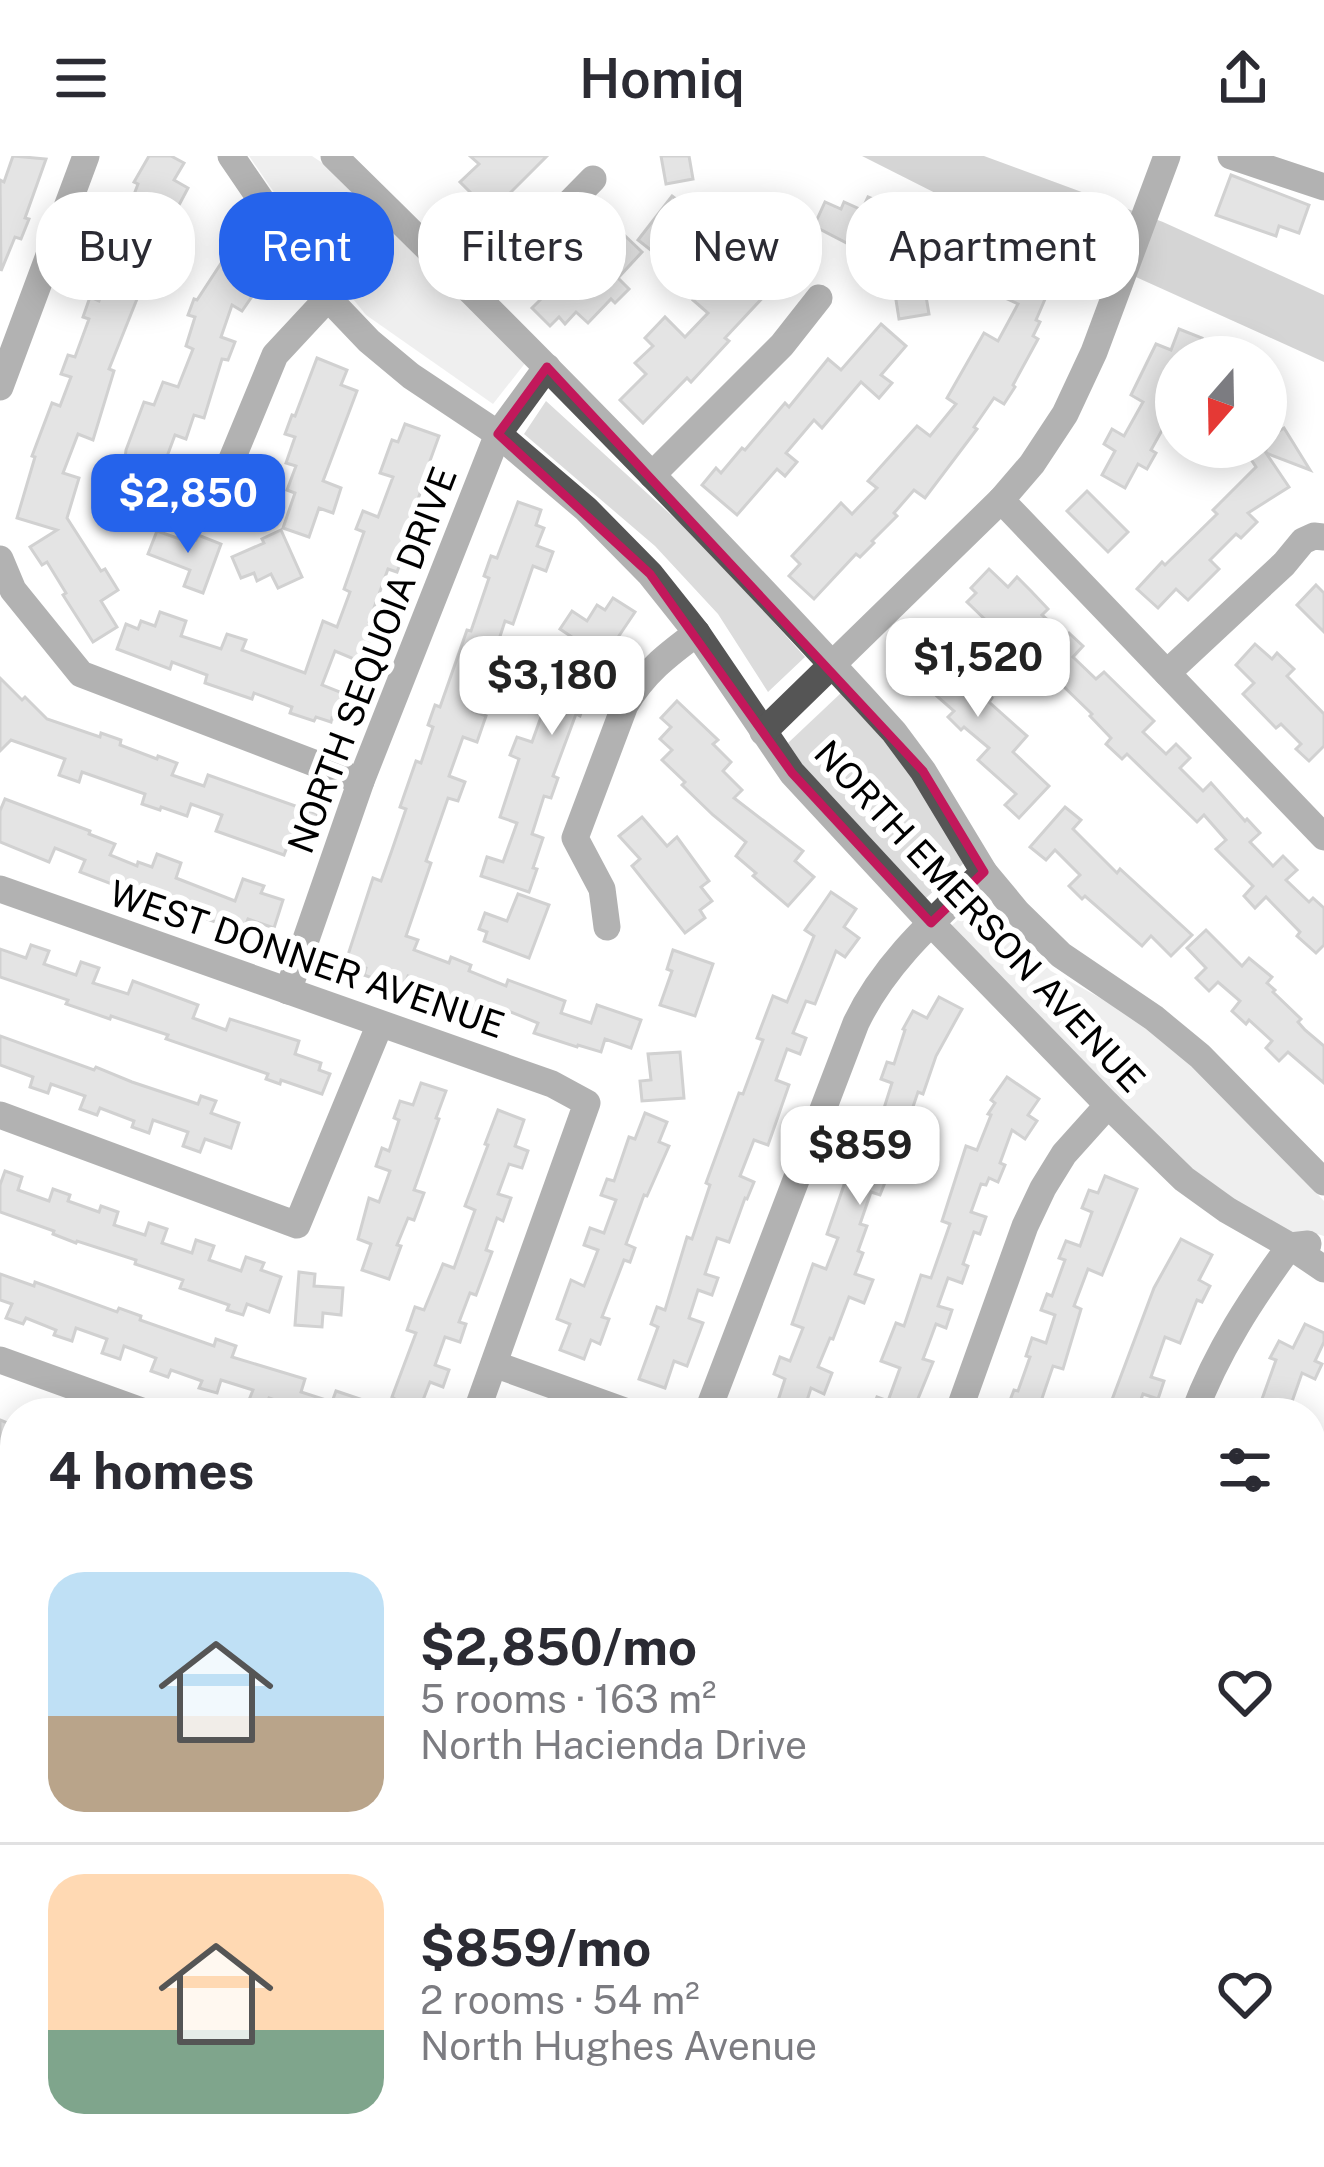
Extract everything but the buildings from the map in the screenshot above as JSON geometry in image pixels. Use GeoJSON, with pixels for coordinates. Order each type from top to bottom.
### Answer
{"type":"FeatureCollection","features":[{"type":"Feature","properties":{"kind":"street"},"geometry":{"type":"LineString","coordinates":[[0,387],[86,156]]}},
{"type":"Feature","properties":{"kind":"street","name":"NORTH EMERSON AVENUE"},"geometry":{"type":"LineString","coordinates":[[231,156],[256,192]]}},
{"type":"Feature","properties":{"kind":"street","name":"NORTH EMERSON AVENUE"},"geometry":{"type":"LineString","coordinates":[[334,156],[418,238]]}},
{"type":"Feature","properties":{"kind":"street"},"geometry":{"type":"LineString","coordinates":[[1232,156],[1324,187]]}},
{"type":"Feature","properties":{"kind":"street"},"geometry":{"type":"LineString","coordinates":[[764,732],[1032,464],[1065,414],[1094,352],[1146,215],[1156,159]]}},
{"type":"Feature","properties":{"kind":"street"},"geometry":{"type":"LineString","coordinates":[[580,192],[593,179]]}},
{"type":"Feature","properties":{"kind":"street"},"geometry":{"type":"LineString","coordinates":[[225,476],[275,355],[326,300]]}},
{"type":"Feature","properties":{"kind":"street","name":"NORTH EMERSON AVENUE"},"geometry":{"type":"LineString","coordinates":[[330,300],[411,376],[498,434],[586,509],[650,574],[697,633],[792,773],[1108,1106],[1184,1179],[1324,1269]]}},
{"type":"Feature","properties":{"kind":"street","name":"NORTH EMERSON AVENUE"},"geometry":{"type":"LineString","coordinates":[[482,300],[894,732],[984,872],[1018,913],[1061,956],[1154,1018],[1200,1056],[1324,1182]]}},
{"type":"Feature","properties":{"kind":"street"},"geometry":{"type":"LineString","coordinates":[[652,475],[782,345],[817,300]]}},
{"type":"Feature","properties":{"kind":"street","name":"NORTH SEQUOIA DRIVE"},"geometry":{"type":"LineString","coordinates":[[288,992],[362,782],[498,434],[547,367]]}},
{"type":"Feature","properties":{"kind":"street"},"geometry":{"type":"LineString","coordinates":[[1001,500],[1324,837]]}},
{"type":"Feature","properties":{"kind":"street"},"geometry":{"type":"LineString","coordinates":[[1167,673],[1314,539]]}},
{"type":"Feature","properties":{"kind":"street"},"geometry":{"type":"LineString","coordinates":[[0,559],[13,590],[81,674],[362,782]]}},
{"type":"Feature","properties":{"kind":"street"},"geometry":{"type":"LineString","coordinates":[[607,927],[602,889],[575,838],[625,705],[657,662],[697,633]]}},
{"type":"Feature","properties":{"kind":"street"},"geometry":{"type":"LineString","coordinates":[[713,1398],[868,995],[890,966],[984,872]]}},
{"type":"Feature","properties":{"kind":"street","name":"WEST DONNER AVENUE"},"geometry":{"type":"LineString","coordinates":[[0,889],[552,1084],[587,1103],[494,1364]]}},
{"type":"Feature","properties":{"kind":"street"},"geometry":{"type":"LineString","coordinates":[[0,1115],[297,1225],[380,1024]]}},
{"type":"Feature","properties":{"kind":"street"},"geometry":{"type":"LineString","coordinates":[[963,1398],[1042,1188],[1064,1154],[1108,1106]]}},
{"type":"Feature","properties":{"kind":"street"},"geometry":{"type":"LineString","coordinates":[[1201,1398],[1246,1307],[1290,1246],[1324,1246]]}},
{"type":"Feature","properties":{"kind":"street"},"geometry":{"type":"LineString","coordinates":[[0,1360],[105,1398]]}},
{"type":"Feature","properties":{"kind":"street"},"geometry":{"type":"LineString","coordinates":[[482,1398],[494,1364],[588,1398]]}},
{"type":"Feature","properties":{"kind":"highlighted area"},"geometry":{"type":"Polygon","coordinates":[[[547,367],[923,771],[984,872],[931,923],[792,773],[650,574],[498,434],[547,367]]]}},
{"type":"Feature","properties":{"kind":"shaded area"},"geometry":{"type":"Polygon","coordinates":[[[249,156],[312,156],[353,192],[274,192],[249,156]]]}},
{"type":"Feature","properties":{"kind":"shaded area"},"geometry":{"type":"Polygon","coordinates":[[[862,156],[984,156],[1082,192],[933,192],[862,156]]]}},
{"type":"Feature","properties":{"kind":"shaded area"},"geometry":{"type":"Polygon","coordinates":[[[1139,213],[1324,295],[1324,362],[1287,345],[1287,336],[1266,336],[1139,278],[1139,213]]]}},
{"type":"Feature","properties":{"kind":"shaded area"},"geometry":{"type":"Polygon","coordinates":[[[394,233],[418,256],[418,300],[463,300],[526,362],[493,404],[366,315],[354,300],[394,300],[394,233]]]}},
{"type":"Feature","properties":{"kind":"shaded area"},"geometry":{"type":"Polygon","coordinates":[[[546,401],[704,545],[805,657],[768,692],[718,614],[655,546],[524,434],[546,401]]]}},
{"type":"Feature","properties":{"kind":"shaded area"},"geometry":{"type":"Polygon","coordinates":[[[841,693],[908,768],[965,862],[925,899],[810,776],[788,743],[841,693]]]}},
{"type":"Feature","properties":{"kind":"shaded area"},"geometry":{"type":"Polygon","coordinates":[[[980,901],[1051,971],[1160,1036],[1240,1113],[1324,1201],[1324,1236],[1292,1233],[1238,1202],[1175,1156],[951,926],[980,901]]]}}]}
